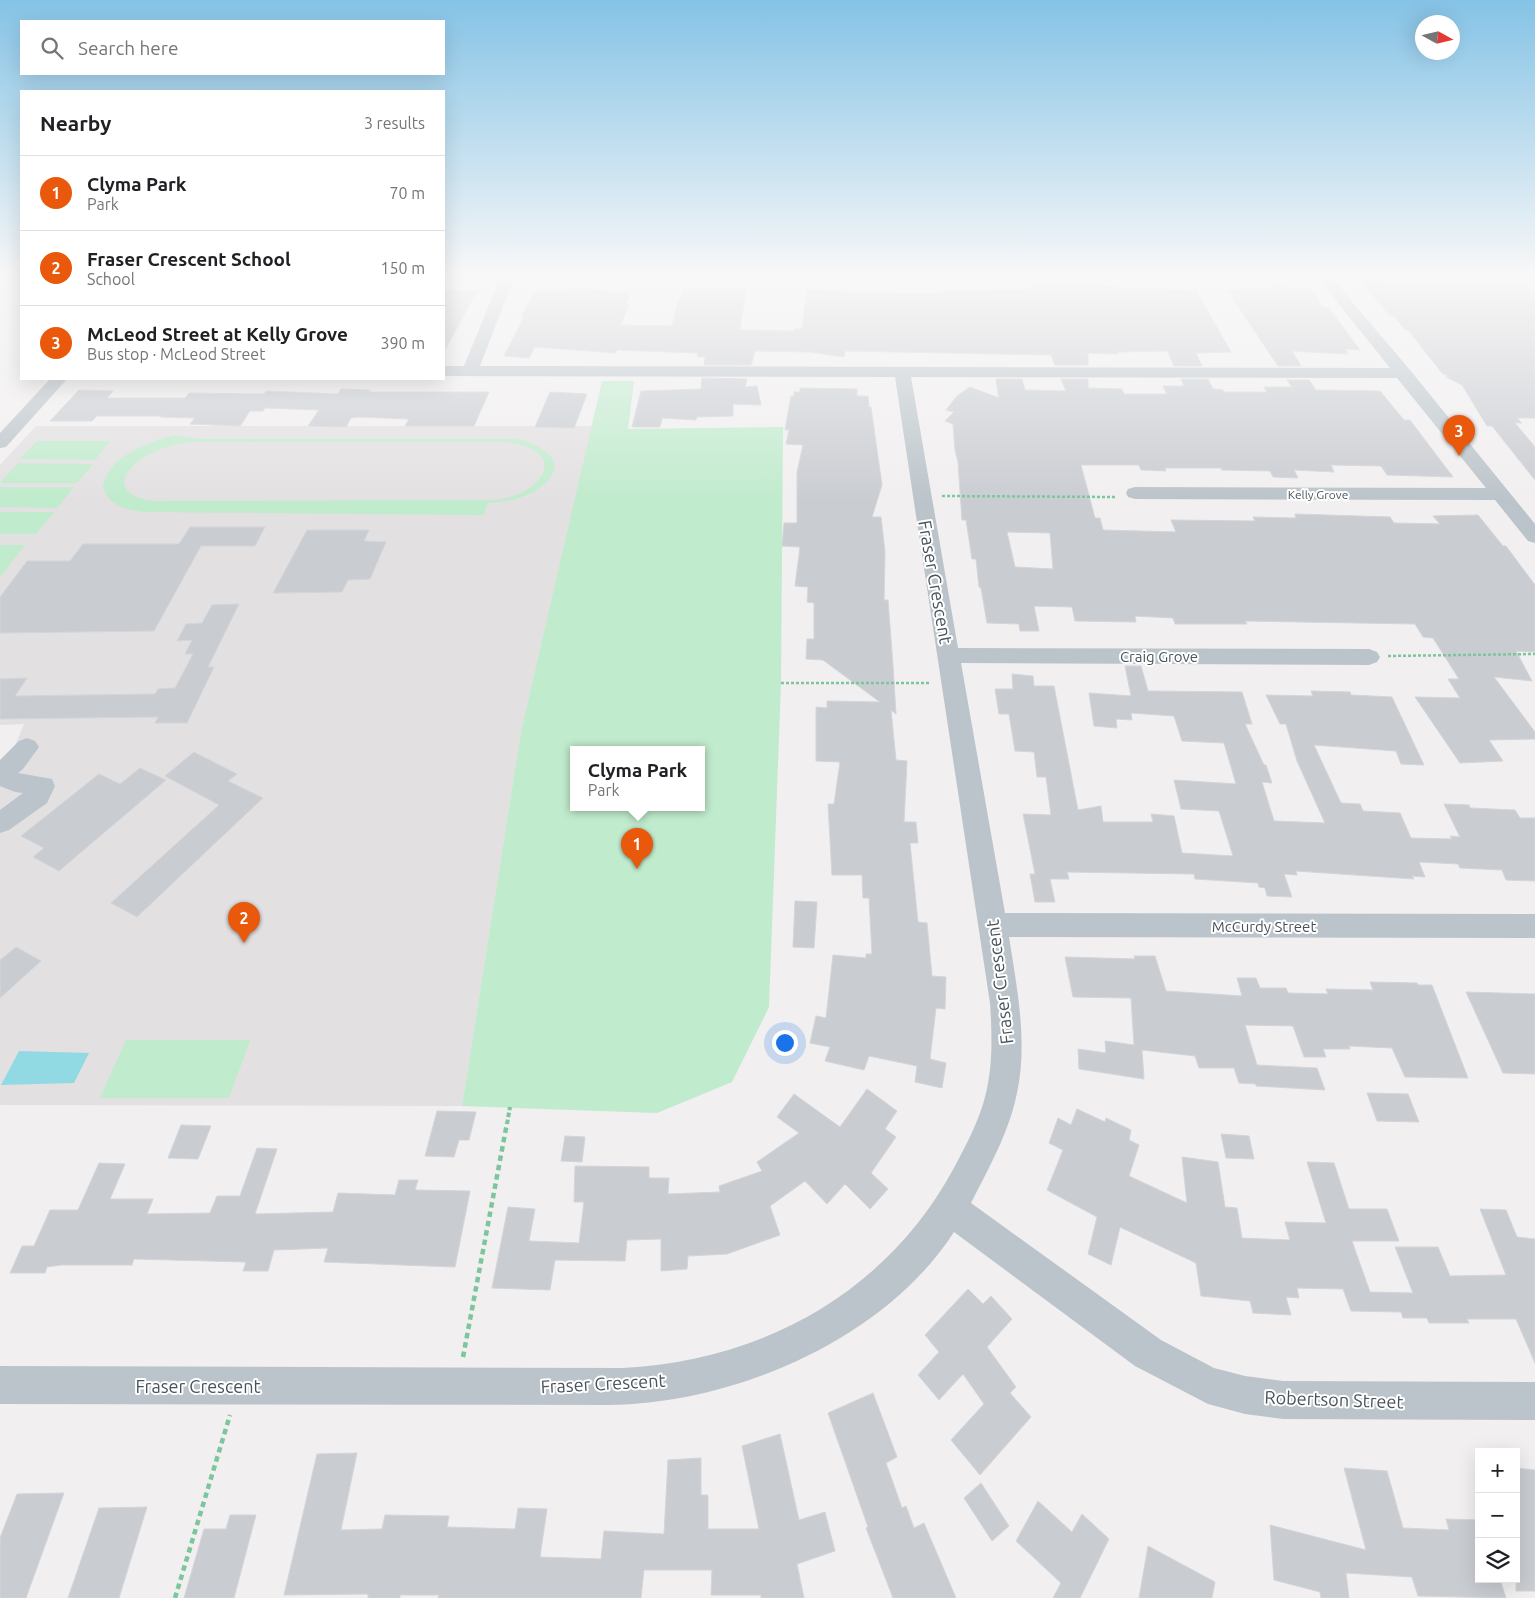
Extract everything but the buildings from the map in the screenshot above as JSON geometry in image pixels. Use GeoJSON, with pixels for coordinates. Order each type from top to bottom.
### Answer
{"type":"FeatureCollection","features":[{"type":"Feature","properties":{"kind":"street"},"geometry":{"type":"LineString","coordinates":[[470,371],[477,353]]}},
{"type":"Feature","properties":{"kind":"street"},"geometry":{"type":"LineString","coordinates":[[1387,353],[1535,537]]}},
{"type":"Feature","properties":{"kind":"street"},"geometry":{"type":"LineString","coordinates":[[445,371],[1404,373]]}},
{"type":"Feature","properties":{"kind":"street","name":"Fraser Crescent"},"geometry":{"type":"LineString","coordinates":[[0,1385],[457,1387],[641,1385],[691,1377],[740,1364],[797,1341],[842,1317],[883,1287],[920,1249],[950,1208],[985,1142],[1004,1086],[1008,1051],[1006,1014],[993,925],[902,372]]}},
{"type":"Feature","properties":{"kind":"street"},"geometry":{"type":"LineString","coordinates":[[0,442],[58,380]]}},
{"type":"Feature","properties":{"kind":"street","name":"Kelly Grove"},"geometry":{"type":"LineString","coordinates":[[1135,493],[1502,494]]}},
{"type":"Feature","properties":{"kind":"street","name":"Craig Grove"},"geometry":{"type":"LineString","coordinates":[[951,669],[1369,657]]}},
{"type":"Feature","properties":{"kind":"street"},"geometry":{"type":"LineString","coordinates":[[0,824],[38,796],[43,786],[15,783],[0,774],[14,763],[27,747]]}},
{"type":"Feature","properties":{"kind":"street","name":"McCurdy Street"},"geometry":{"type":"LineString","coordinates":[[993,925],[1535,926]]}},
{"type":"Feature","properties":{"kind":"street","name":"Robertson Street"},"geometry":{"type":"LineString","coordinates":[[950,1208],[1148,1353],[1208,1384],[1245,1395],[1284,1400],[1535,1402]]}},
{"type":"Feature","properties":{"kind":"path"},"geometry":{"type":"LineString","coordinates":[[922,495],[1113,498],[1135,493]]}},
{"type":"Feature","properties":{"kind":"path"},"geometry":{"type":"LineString","coordinates":[[1369,657],[1535,654]]}},
{"type":"Feature","properties":{"kind":"path"},"geometry":{"type":"LineString","coordinates":[[781,683],[951,669]]}},
{"type":"Feature","properties":{"kind":"path"},"geometry":{"type":"LineString","coordinates":[[457,1387],[510,1107]]}},
{"type":"Feature","properties":{"kind":"path"},"geometry":{"type":"LineString","coordinates":[[175,1598],[239,1386]]}},
{"type":"Feature","properties":{"kind":"shaded area"},"geometry":{"type":"Polygon","coordinates":[[[36,426],[592,426],[521,731],[462,1106],[0,1105],[0,782],[24,724],[0,725],[0,465],[36,426]]]}},
{"type":"Feature","properties":{"kind":"green space"},"geometry":{"type":"Polygon","coordinates":[[[602,381],[634,381],[628,429],[783,427],[781,683],[769,1007],[732,1082],[657,1113],[462,1106],[521,731],[602,381]]]}},
{"type":"Feature","properties":{"kind":"green space"},"geometry":{"type":"Polygon","coordinates":[[[174,435],[198,439],[516,439],[536,445],[544,450],[551,456],[554,463],[554,471],[549,479],[539,488],[527,495],[507,501],[487,503],[484,515],[144,512],[119,506],[109,499],[103,487],[106,476],[113,466],[131,452],[174,435]],[[192,442],[170,446],[148,455],[130,469],[124,482],[126,489],[131,494],[153,501],[498,500],[516,495],[529,488],[539,479],[544,470],[544,461],[537,452],[524,446],[504,442],[192,442]]]}},
{"type":"Feature","properties":{"kind":"green space"},"geometry":{"type":"Polygon","coordinates":[[[37,441],[110,441],[95,460],[20,459],[37,441]]]}},
{"type":"Feature","properties":{"kind":"green space"},"geometry":{"type":"Polygon","coordinates":[[[18,463],[93,464],[77,483],[0,483],[18,463]]]}},
{"type":"Feature","properties":{"kind":"green space"},"geometry":{"type":"Polygon","coordinates":[[[0,487],[74,487],[57,508],[0,507],[0,487]]]}},
{"type":"Feature","properties":{"kind":"green space"},"geometry":{"type":"Polygon","coordinates":[[[0,512],[54,512],[36,534],[0,534],[0,512]]]}},
{"type":"Feature","properties":{"kind":"green space"},"geometry":{"type":"Polygon","coordinates":[[[0,545],[25,545],[0,577],[0,545]]]}},
{"type":"Feature","properties":{"kind":"green space"},"geometry":{"type":"Polygon","coordinates":[[[126,1040],[250,1040],[229,1098],[100,1098],[126,1040]]]}},
{"type":"Feature","properties":{"kind":"water"},"geometry":{"type":"Polygon","coordinates":[[[19,1051],[89,1053],[74,1083],[1,1085],[19,1051]]]}},
{"type":"Feature","properties":{"kind":"place","name":"McLeod Street at Kelly Grove"},"geometry":{"type":"Point","coordinates":[1459,456]}},
{"type":"Feature","properties":{"kind":"place","name":"Clyma Park"},"geometry":{"type":"Point","coordinates":[637,869]}},
{"type":"Feature","properties":{"kind":"place","name":"Fraser Crescent School"},"geometry":{"type":"Point","coordinates":[244,943]}}]}
